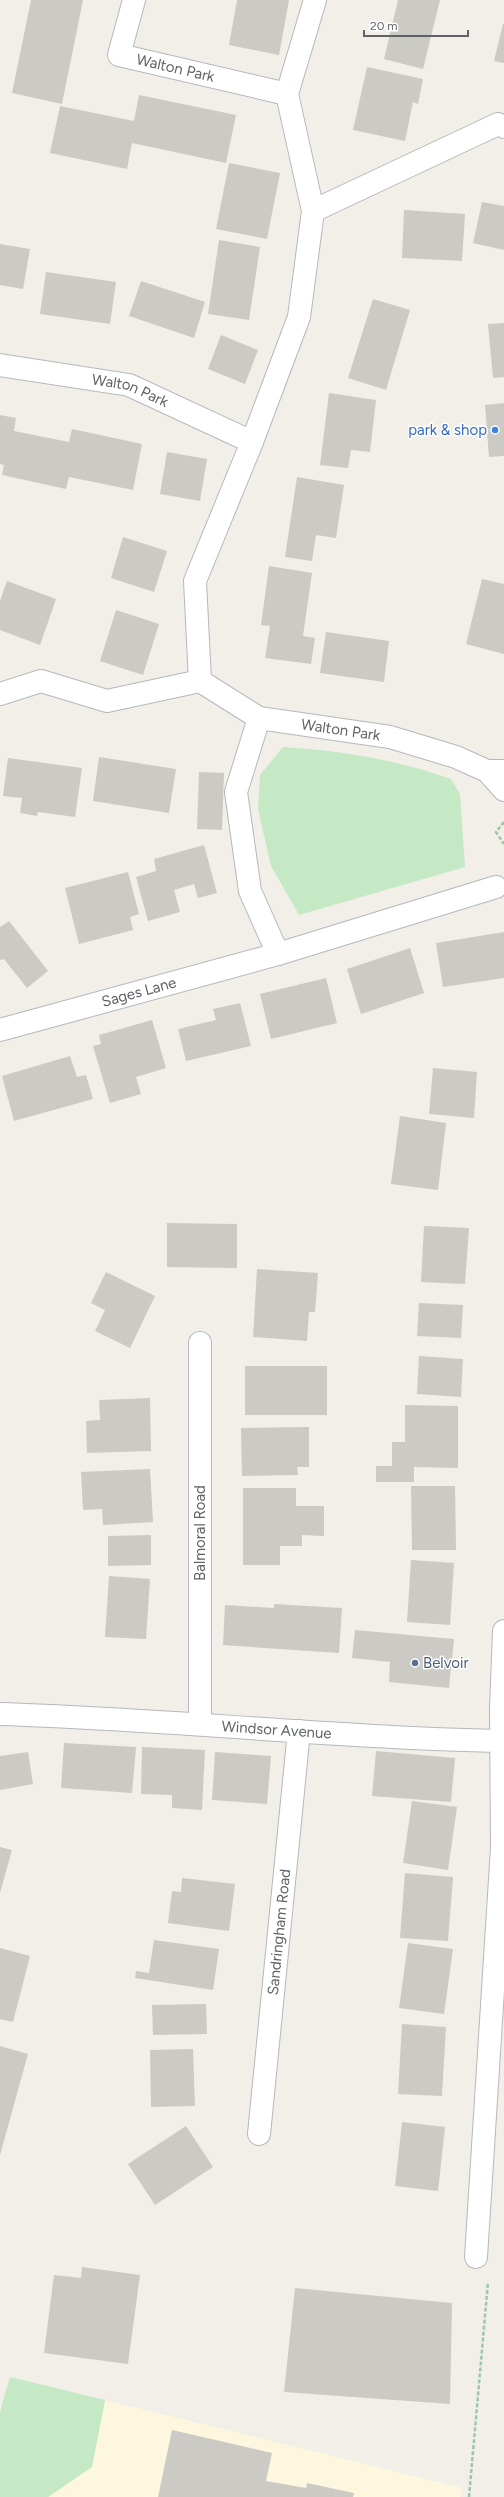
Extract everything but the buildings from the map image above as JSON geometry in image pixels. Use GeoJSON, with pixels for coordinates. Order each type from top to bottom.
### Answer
{"type":"FeatureCollection","features":[{"type":"Feature","properties":{"kind":"street","name":"Walton Park"},"geometry":{"type":"LineString","coordinates":[[134,0],[119,55],[288,94]]}},
{"type":"Feature","properties":{"kind":"street"},"geometry":{"type":"LineString","coordinates":[[0,694],[41,681],[107,701],[200,681],[195,581],[252,442],[299,317],[313,211],[288,94],[315,0]]}},
{"type":"Feature","properties":{"kind":"street"},"geometry":{"type":"LineString","coordinates":[[313,211],[498,124],[504,127]]}},
{"type":"Feature","properties":{"kind":"street","name":"Walton Park"},"geometry":{"type":"LineString","coordinates":[[0,366],[129,385],[252,442]]}},
{"type":"Feature","properties":{"kind":"street","name":"Walton Park"},"geometry":{"type":"LineString","coordinates":[[200,681],[259,718],[390,737],[456,757],[495,771],[504,790]]}},
{"type":"Feature","properties":{"kind":"street"},"geometry":{"type":"LineString","coordinates":[[259,718],[236,792],[250,891],[278,954]]}},
{"type":"Feature","properties":{"kind":"street","name":"Sages Lane"},"geometry":{"type":"LineString","coordinates":[[0,1030],[278,954],[496,887]]}},
{"type":"Feature","properties":{"kind":"street","name":"Balmoral Road"},"geometry":{"type":"LineString","coordinates":[[200,1343],[200,1723]]}},
{"type":"Feature","properties":{"kind":"street"},"geometry":{"type":"LineString","coordinates":[[476,2257],[502,1848],[503,1741],[501,1709],[504,1631]]}},
{"type":"Feature","properties":{"kind":"street","name":"Windsor Avenue"},"geometry":{"type":"LineString","coordinates":[[0,1714],[200,1723],[299,1731],[503,1741]]}},
{"type":"Feature","properties":{"kind":"street","name":"Sandringham Road"},"geometry":{"type":"LineString","coordinates":[[259,2134],[299,1731]]}},
{"type":"Feature","properties":{"kind":"path"},"geometry":{"type":"LineString","coordinates":[[504,822],[496,832],[504,844]]}},
{"type":"Feature","properties":{"kind":"path"},"geometry":{"type":"LineString","coordinates":[[469,2497],[489,2273],[476,2257]]}},
{"type":"Feature","properties":{"kind":"shaded area"},"geometry":{"type":"Polygon","coordinates":[[[105,2400],[462,2488],[460,2497],[48,2497],[92,2467],[105,2400]]]}},
{"type":"Feature","properties":{"kind":"green space"},"geometry":{"type":"Polygon","coordinates":[[[283,747],[327,751],[389,761],[451,779],[460,794],[465,867],[299,915],[271,866],[258,809],[260,775],[283,747]]]}},
{"type":"Feature","properties":{"kind":"green space"},"geometry":{"type":"Polygon","coordinates":[[[10,2377],[105,2400],[92,2467],[48,2497],[0,2497],[0,2412],[10,2377]]]}},
{"type":"Feature","properties":{"kind":"place","name":"park & shop"},"geometry":{"type":"Point","coordinates":[495,430]}},
{"type":"Feature","properties":{"kind":"place","name":"Belvoir"},"geometry":{"type":"Point","coordinates":[415,1663]}}]}
